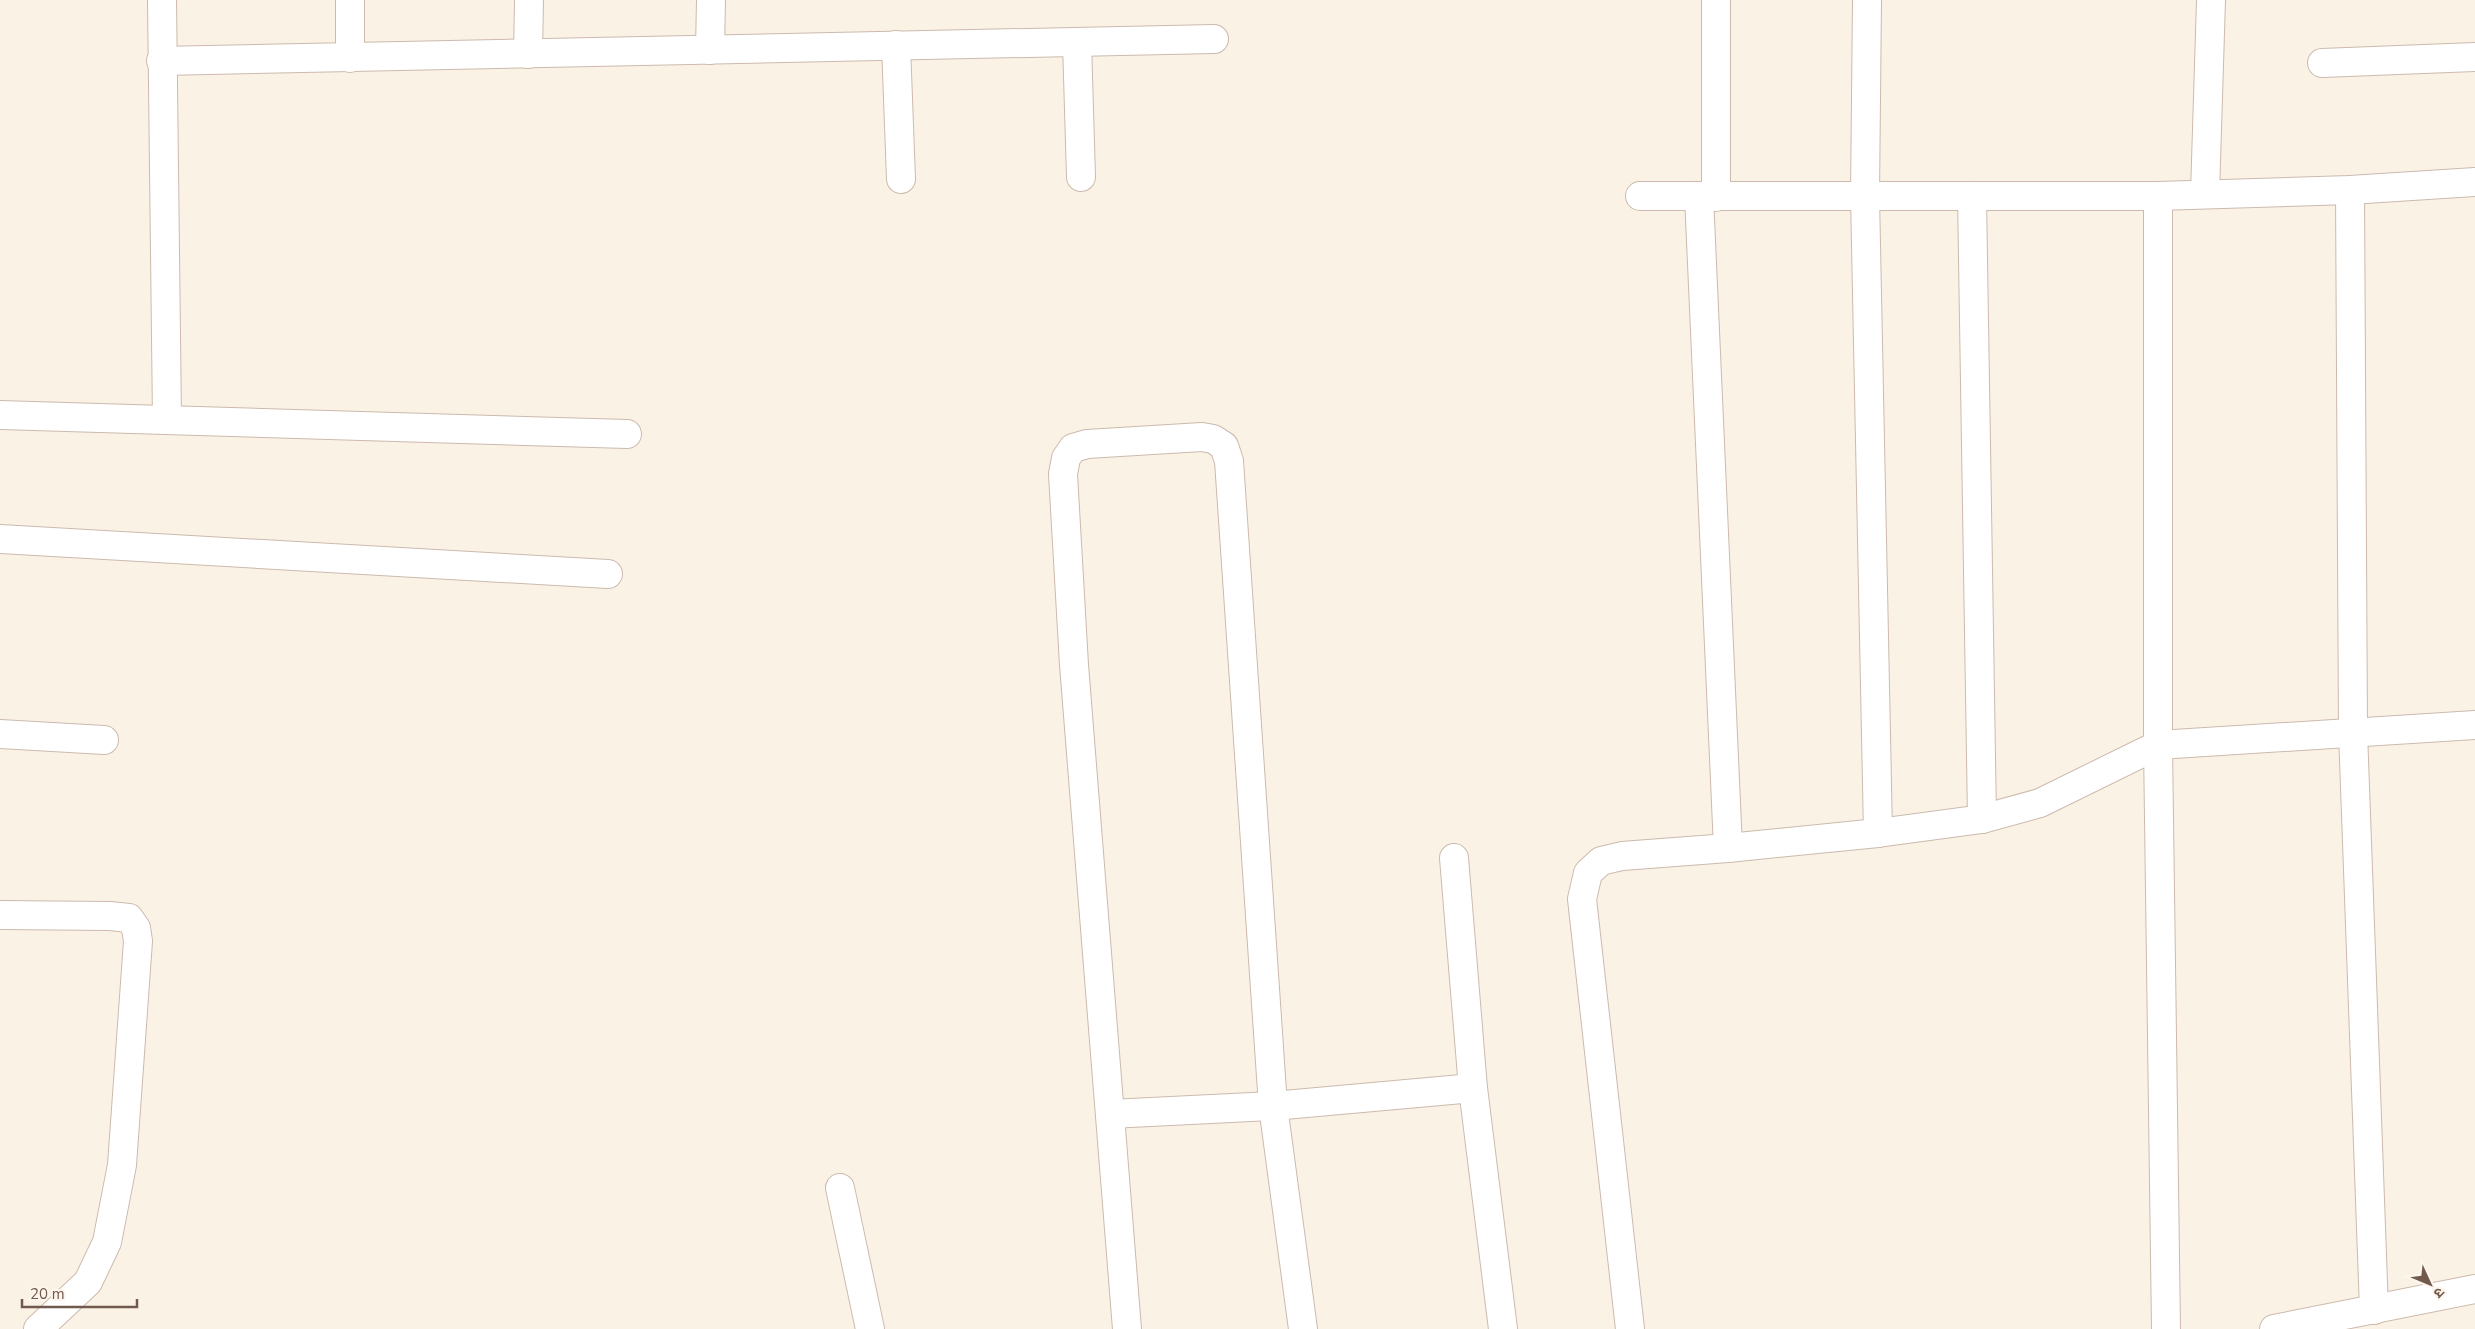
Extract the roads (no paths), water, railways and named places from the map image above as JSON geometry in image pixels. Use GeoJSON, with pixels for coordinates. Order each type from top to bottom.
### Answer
{"type":"FeatureCollection","features":[{"type":"Feature","properties":{"kind":"street"},"geometry":{"type":"LineString","coordinates":[[162,0],[161,61],[167,420]]}},
{"type":"Feature","properties":{"kind":"street"},"geometry":{"type":"LineString","coordinates":[[350,0],[350,58]]}},
{"type":"Feature","properties":{"kind":"street"},"geometry":{"type":"LineString","coordinates":[[528,54],[529,0]]}},
{"type":"Feature","properties":{"kind":"street"},"geometry":{"type":"LineString","coordinates":[[710,50],[711,0]]}},
{"type":"Feature","properties":{"kind":"street"},"geometry":{"type":"LineString","coordinates":[[1716,0],[1707,196],[1728,848]]}},
{"type":"Feature","properties":{"kind":"street"},"geometry":{"type":"LineString","coordinates":[[1867,0],[1864,196],[1878,833]]}},
{"type":"Feature","properties":{"kind":"street"},"geometry":{"type":"LineString","coordinates":[[2205,194],[2211,0]]}},
{"type":"Feature","properties":{"kind":"street"},"geometry":{"type":"LineString","coordinates":[[161,61],[1214,39]]}},
{"type":"Feature","properties":{"kind":"street"},"geometry":{"type":"LineString","coordinates":[[1077,42],[1081,178]]}},
{"type":"Feature","properties":{"kind":"street"},"geometry":{"type":"LineString","coordinates":[[896,46],[901,179]]}},
{"type":"Feature","properties":{"kind":"street"},"geometry":{"type":"LineString","coordinates":[[2322,63],[2475,57]]}},
{"type":"Feature","properties":{"kind":"street"},"geometry":{"type":"LineString","coordinates":[[1640,196],[2158,196],[2350,190],[2475,182]]}},
{"type":"Feature","properties":{"kind":"street"},"geometry":{"type":"LineString","coordinates":[[2350,190],[2353,732],[2374,1310]]}},
{"type":"Feature","properties":{"kind":"street"},"geometry":{"type":"LineString","coordinates":[[1972,196],[1982,819]]}},
{"type":"Feature","properties":{"kind":"street"},"geometry":{"type":"LineString","coordinates":[[2158,196],[2158,745],[2166,1329]]}},
{"type":"Feature","properties":{"kind":"street"},"geometry":{"type":"LineString","coordinates":[[0,415],[628,434]]}},
{"type":"Feature","properties":{"kind":"street"},"geometry":{"type":"LineString","coordinates":[[1127,1329],[1074,664],[1063,474],[1066,458],[1073,448],[1087,444],[1202,436],[1213,439],[1224,446],[1229,461],[1273,1106],[1303,1329]]}},
{"type":"Feature","properties":{"kind":"street"},"geometry":{"type":"LineString","coordinates":[[0,539],[608,574]]}},
{"type":"Feature","properties":{"kind":"street"},"geometry":{"type":"LineString","coordinates":[[1630,1329],[1582,899],[1588,873],[1601,861],[1622,856],[1728,848],[1878,833],[1982,819],[2040,804],[2158,745],[2475,725]]}},
{"type":"Feature","properties":{"kind":"street"},"geometry":{"type":"LineString","coordinates":[[0,734],[104,740]]}},
{"type":"Feature","properties":{"kind":"street"},"geometry":{"type":"LineString","coordinates":[[1454,858],[1473,1088],[1503,1329]]}},
{"type":"Feature","properties":{"kind":"street"},"geometry":{"type":"LineString","coordinates":[[0,915],[129,918],[136,928],[138,940],[122,1165],[107,1242],[88,1282],[38,1329]]}},
{"type":"Feature","properties":{"kind":"street"},"geometry":{"type":"LineString","coordinates":[[1110,1114],[1273,1106],[1473,1088]]}},
{"type":"Feature","properties":{"kind":"street"},"geometry":{"type":"LineString","coordinates":[[840,1188],[870,1329]]}},
{"type":"Feature","properties":{"kind":"street"},"geometry":{"type":"LineString","coordinates":[[2274,1329],[2475,1289]]}}]}
